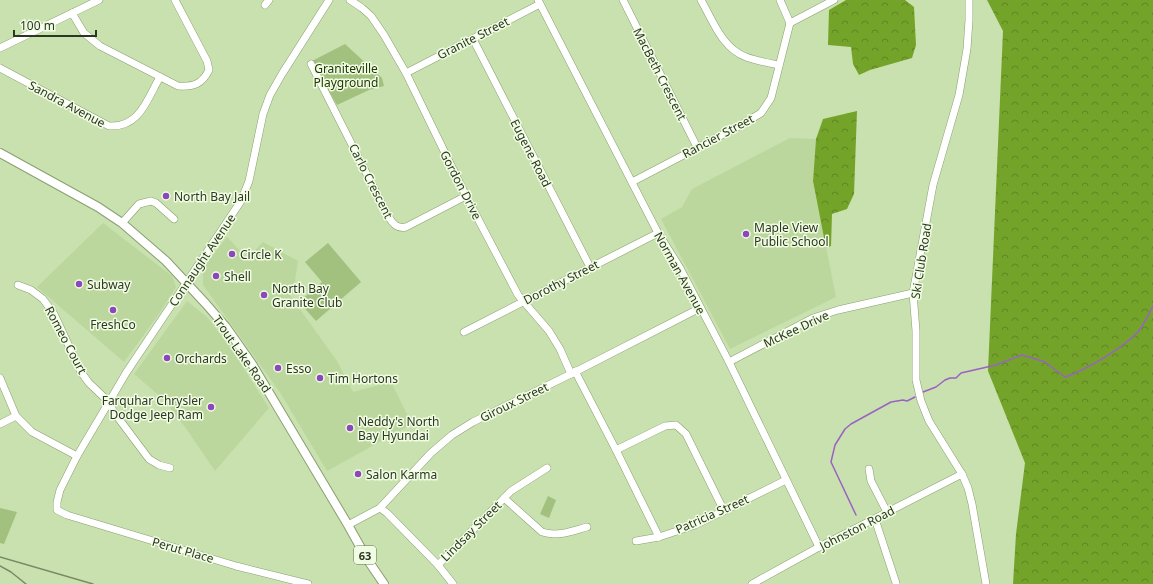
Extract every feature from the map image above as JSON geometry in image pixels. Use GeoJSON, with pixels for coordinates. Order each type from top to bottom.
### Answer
{"type":"FeatureCollection","features":[{"type":"Feature","properties":{"kind":"main road","name":"Trout Lake Road"},"geometry":{"type":"LineString","coordinates":[[0,153],[98,207],[122,223],[166,261],[187,283],[226,327],[252,364],[367,559],[384,584]]}},
{"type":"Feature","properties":{"kind":"street"},"geometry":{"type":"LineString","coordinates":[[0,48],[99,0]]}},
{"type":"Feature","properties":{"kind":"street"},"geometry":{"type":"LineString","coordinates":[[72,13],[84,34],[100,46],[178,86],[188,87],[197,84],[205,78],[209,70],[208,61],[175,0]]}},
{"type":"Feature","properties":{"kind":"street","name":"Connaught Avenue"},"geometry":{"type":"LineString","coordinates":[[59,512],[57,510],[57,502],[60,490],[77,456],[126,373],[241,201],[250,181],[263,114],[270,95],[329,0]]}},
{"type":"Feature","properties":{"kind":"street","name":"Gordon Drive"},"geometry":{"type":"LineString","coordinates":[[350,0],[362,8],[378,24],[406,73],[466,196],[518,295],[549,331],[616,450],[660,537]]}},
{"type":"Feature","properties":{"kind":"street","name":"MacBeth Crescent"},"geometry":{"type":"LineString","coordinates":[[623,0],[698,147]]}},
{"type":"Feature","properties":{"kind":"street"},"geometry":{"type":"LineString","coordinates":[[701,0],[721,37],[732,49],[746,57],[779,65]]}},
{"type":"Feature","properties":{"kind":"street"},"geometry":{"type":"LineString","coordinates":[[780,0],[790,23],[834,0]]}},
{"type":"Feature","properties":{"kind":"street","name":"Ski Club Road"},"geometry":{"type":"LineString","coordinates":[[968,0],[969,20],[967,49],[959,95],[933,185],[913,292],[916,331],[916,380],[921,401],[929,421],[962,474],[968,488],[986,584]]}},
{"type":"Feature","properties":{"kind":"street","name":"Granite Street"},"geometry":{"type":"LineString","coordinates":[[406,73],[473,39],[539,2]]}},
{"type":"Feature","properties":{"kind":"street","name":"Norman Avenue"},"geometry":{"type":"LineString","coordinates":[[539,2],[658,233],[680,268],[729,362],[819,547]]}},
{"type":"Feature","properties":{"kind":"street","name":"Rancier Street"},"geometry":{"type":"LineString","coordinates":[[632,182],[761,113],[771,98],[790,23]]}},
{"type":"Feature","properties":{"kind":"street","name":"Eugene Road"},"geometry":{"type":"LineString","coordinates":[[473,39],[590,267]]}},
{"type":"Feature","properties":{"kind":"street","name":"Carlo Crescent"},"geometry":{"type":"LineString","coordinates":[[311,64],[388,216],[396,226],[401,228],[406,227],[466,196]]}},
{"type":"Feature","properties":{"kind":"street","name":"Sandra Avenue"},"geometry":{"type":"LineString","coordinates":[[0,68],[109,126],[118,127],[134,119],[140,112],[160,77]]}},
{"type":"Feature","properties":{"kind":"street"},"geometry":{"type":"LineString","coordinates":[[122,223],[139,204],[151,201],[174,218]]}},
{"type":"Feature","properties":{"kind":"street","name":"Dorothy Street"},"geometry":{"type":"LineString","coordinates":[[464,332],[658,233]]}},
{"type":"Feature","properties":{"kind":"street","name":"Romeo Court"},"geometry":{"type":"LineString","coordinates":[[18,285],[31,290],[44,299],[54,314],[81,372],[89,383],[109,402],[148,459],[159,465],[170,468]]}},
{"type":"Feature","properties":{"kind":"street","name":"McKee Drive"},"geometry":{"type":"LineString","coordinates":[[729,362],[813,318],[838,310],[913,292]]}},
{"type":"Feature","properties":{"kind":"street","name":"Giroux Street"},"geometry":{"type":"LineString","coordinates":[[348,525],[380,508],[431,453],[452,435],[473,422],[700,308]]}},
{"type":"Feature","properties":{"kind":"street"},"geometry":{"type":"LineString","coordinates":[[0,378],[16,416],[32,432],[77,456]]}},
{"type":"Feature","properties":{"kind":"street"},"geometry":{"type":"LineString","coordinates":[[0,424],[16,416]]}},
{"type":"Feature","properties":{"kind":"street"},"geometry":{"type":"LineString","coordinates":[[616,450],[665,426],[676,425],[686,434],[724,511]]}},
{"type":"Feature","properties":{"kind":"street","name":"Lindsay Street"},"geometry":{"type":"LineString","coordinates":[[438,565],[511,491],[547,468]]}},
{"type":"Feature","properties":{"kind":"street"},"geometry":{"type":"LineString","coordinates":[[869,469],[871,481],[887,512]]}},
{"type":"Feature","properties":{"kind":"street","name":"Johnston Road"},"geometry":{"type":"LineString","coordinates":[[752,584],[819,547],[962,474]]}},
{"type":"Feature","properties":{"kind":"street","name":"Patricia Street"},"geometry":{"type":"LineString","coordinates":[[636,541],[660,537],[695,525],[786,480]]}},
{"type":"Feature","properties":{"kind":"street"},"geometry":{"type":"LineString","coordinates":[[504,498],[542,532],[558,535],[587,528]]}},
{"type":"Feature","properties":{"kind":"street"},"geometry":{"type":"LineString","coordinates":[[380,508],[387,513],[438,565],[453,584]]}},
{"type":"Feature","properties":{"kind":"street","name":"Perut Place"},"geometry":{"type":"LineString","coordinates":[[59,512],[236,566],[308,584]]}},
{"type":"Feature","properties":{"kind":"street"},"geometry":{"type":"LineString","coordinates":[[875,519],[896,583]]}},
{"type":"Feature","properties":{"kind":"shaded area","name":"Maple View Public School"},"geometry":{"type":"Polygon","coordinates":[[[790,138],[816,139],[813,181],[836,297],[730,349],[661,219],[682,207],[692,189],[790,138]]]}},
{"type":"Feature","properties":{"kind":"shaded area"},"geometry":{"type":"Polygon","coordinates":[[[103,223],[172,276],[176,287],[159,314],[124,362],[37,287],[103,223]]]}},
{"type":"Feature","properties":{"kind":"shaded area"},"geometry":{"type":"Polygon","coordinates":[[[227,237],[247,258],[263,242],[298,261],[294,288],[289,294],[337,361],[353,392],[391,382],[412,424],[327,471],[281,394],[203,285],[203,268],[227,237]]]}},
{"type":"Feature","properties":{"kind":"shaded area"},"geometry":{"type":"Polygon","coordinates":[[[187,301],[208,318],[232,350],[269,408],[215,471],[185,427],[163,399],[134,374],[187,301]]]}},
{"type":"Feature","properties":{"kind":"green space"},"geometry":{"type":"Polygon","coordinates":[[[846,0],[905,0],[914,7],[916,45],[912,58],[870,70],[859,75],[853,64],[851,47],[828,45],[829,10],[846,0]]]}},
{"type":"Feature","properties":{"kind":"green space"},"geometry":{"type":"Polygon","coordinates":[[[987,0],[1153,0],[1153,584],[1013,584],[1016,534],[1025,463],[988,371],[1003,31],[987,0]]]}},
{"type":"Feature","properties":{"kind":"green space","name":"Graniteville Playground"},"geometry":{"type":"Polygon","coordinates":[[[345,44],[382,78],[384,86],[369,90],[337,105],[312,61],[345,44]]]}},
{"type":"Feature","properties":{"kind":"green space"},"geometry":{"type":"Polygon","coordinates":[[[857,111],[854,194],[847,209],[832,214],[831,246],[826,248],[813,181],[816,139],[823,119],[857,111]]]}},
{"type":"Feature","properties":{"kind":"green space"},"geometry":{"type":"Polygon","coordinates":[[[328,243],[361,282],[316,321],[299,302],[322,282],[305,262],[328,243]]]}},
{"type":"Feature","properties":{"kind":"green space"},"geometry":{"type":"Polygon","coordinates":[[[548,496],[556,500],[549,518],[540,514],[548,496]]]}},
{"type":"Feature","properties":{"kind":"green space"},"geometry":{"type":"Polygon","coordinates":[[[0,508],[17,512],[4,544],[0,543],[0,508]]]}},
{"type":"Feature","properties":{"kind":"waterway"},"geometry":{"type":"LineString","coordinates":[[923,392],[936,387],[945,380],[956,378],[961,373],[996,365],[1022,355],[1045,362],[1065,377],[1083,369],[1122,346],[1142,327],[1153,306]]}},
{"type":"Feature","properties":{"kind":"waterway"},"geometry":{"type":"LineString","coordinates":[[856,515],[831,462],[835,445],[845,429],[851,424],[891,402],[903,400],[907,401],[915,397]]}},
{"type":"Feature","properties":{"kind":"railway"},"geometry":{"type":"LineString","coordinates":[[0,557],[93,584]]}},
{"type":"Feature","properties":{"kind":"railway"},"geometry":{"type":"LineString","coordinates":[[0,566],[11,572],[26,584]]}},
{"type":"Feature","properties":{"kind":"place","name":"North Bay Jail"},"geometry":{"type":"Point","coordinates":[166,196]}},
{"type":"Feature","properties":{"kind":"place","name":"Maple View Public School"},"geometry":{"type":"Point","coordinates":[746,234]}},
{"type":"Feature","properties":{"kind":"place","name":"Circle K"},"geometry":{"type":"Point","coordinates":[232,254]}},
{"type":"Feature","properties":{"kind":"place","name":"Shell"},"geometry":{"type":"Point","coordinates":[216,276]}},
{"type":"Feature","properties":{"kind":"place","name":"Subway"},"geometry":{"type":"Point","coordinates":[79,284]}},
{"type":"Feature","properties":{"kind":"place","name":"North Bay Granite Club"},"geometry":{"type":"Point","coordinates":[264,295]}},
{"type":"Feature","properties":{"kind":"place","name":"FreshCo"},"geometry":{"type":"Point","coordinates":[113,310]}},
{"type":"Feature","properties":{"kind":"place","name":"Orchards"},"geometry":{"type":"Point","coordinates":[167,358]}},
{"type":"Feature","properties":{"kind":"place","name":"Esso"},"geometry":{"type":"Point","coordinates":[278,368]}},
{"type":"Feature","properties":{"kind":"place","name":"Tim Hortons"},"geometry":{"type":"Point","coordinates":[320,378]}},
{"type":"Feature","properties":{"kind":"place","name":"Farquhar Chrysler Dodge Jeep Ram"},"geometry":{"type":"Point","coordinates":[211,407]}},
{"type":"Feature","properties":{"kind":"place","name":"Neddy's North Bay Hyundai"},"geometry":{"type":"Point","coordinates":[350,428]}},
{"type":"Feature","properties":{"kind":"place","name":"Salon Karma"},"geometry":{"type":"Point","coordinates":[358,474]}}]}
